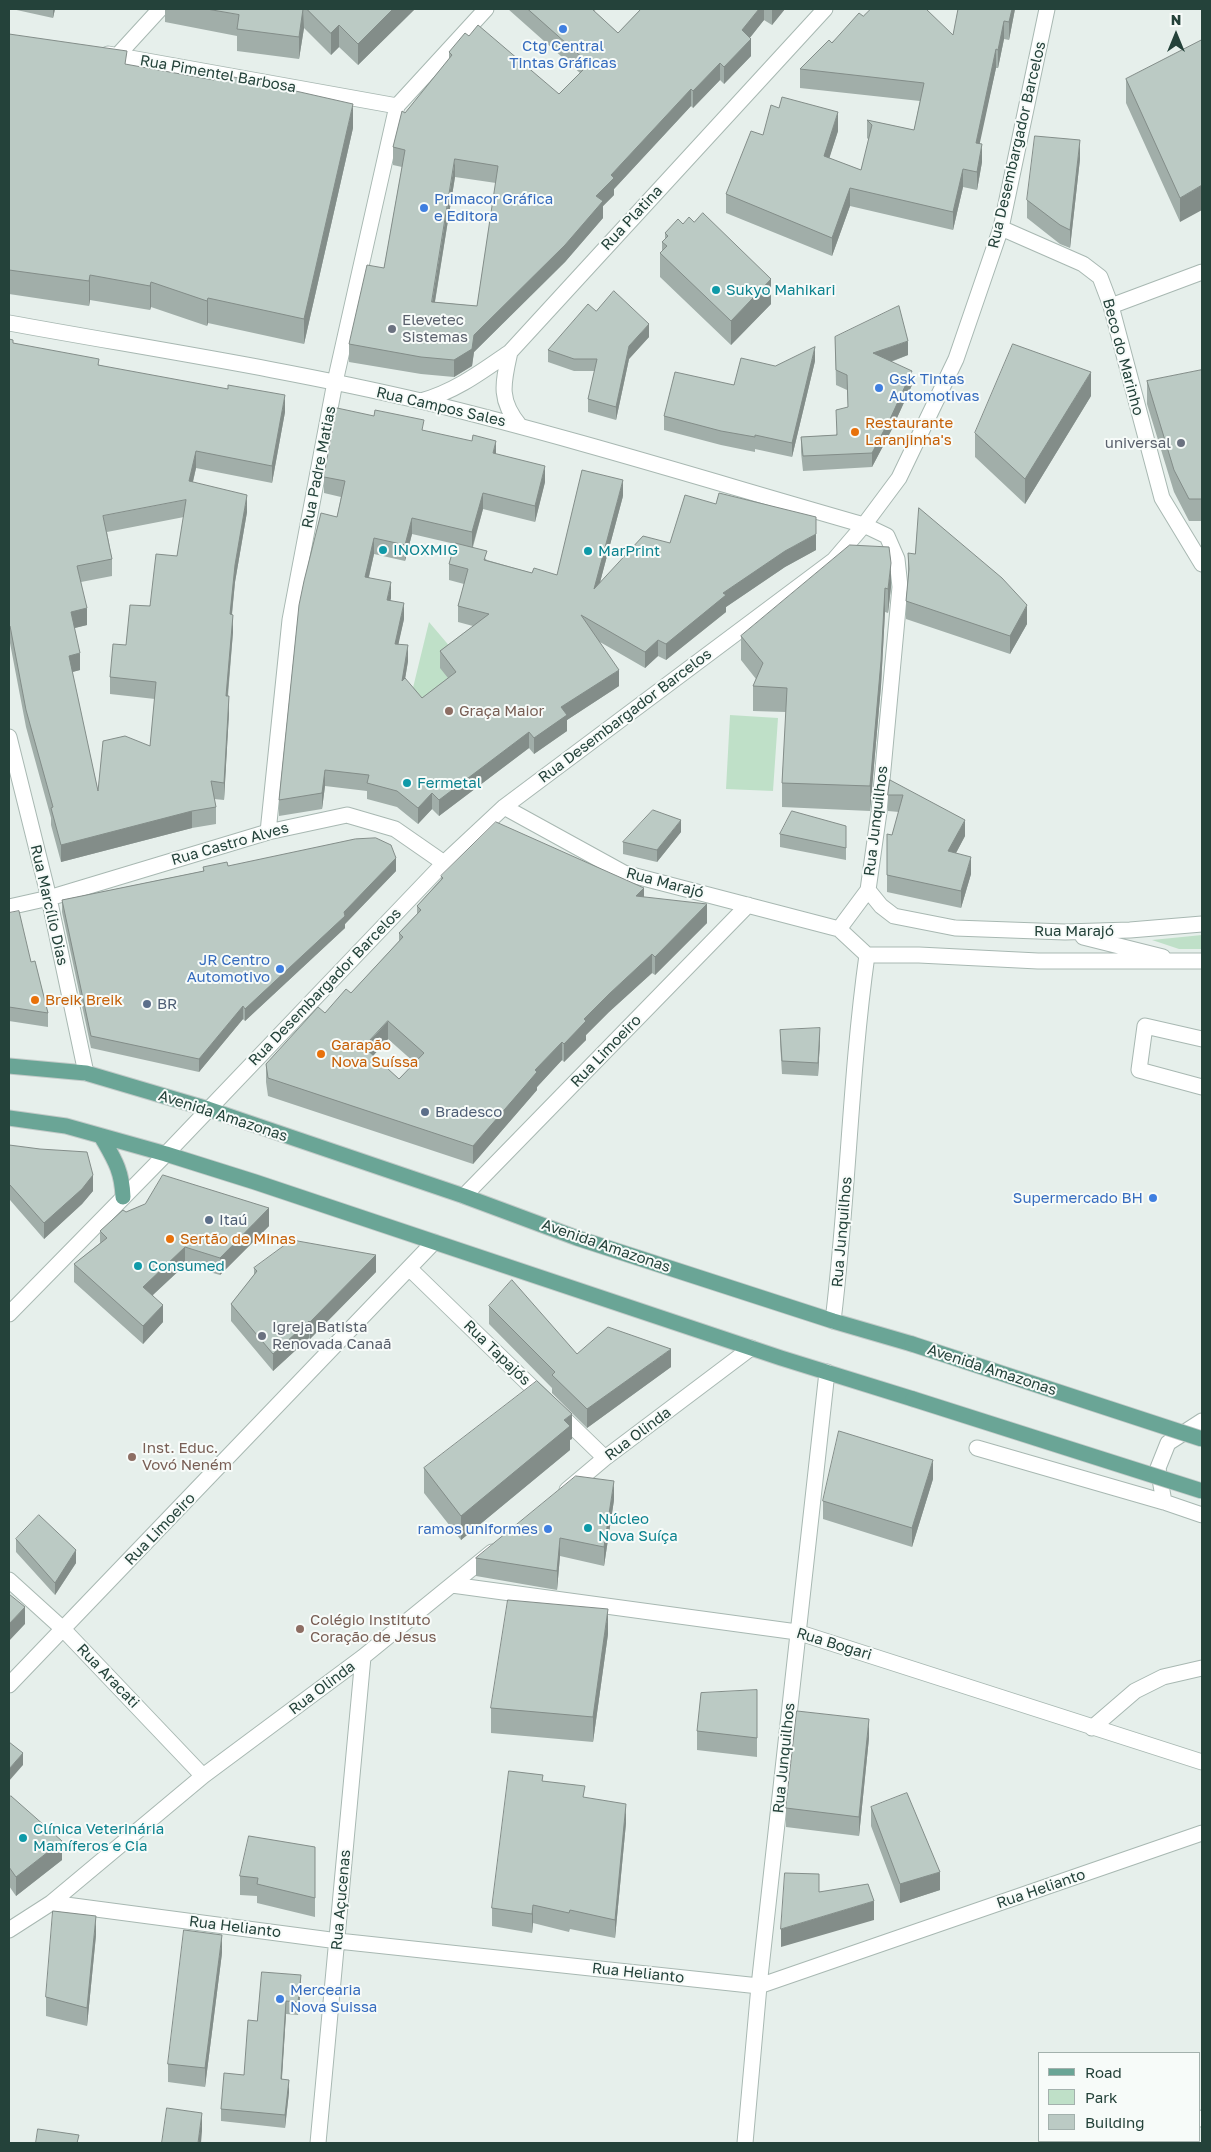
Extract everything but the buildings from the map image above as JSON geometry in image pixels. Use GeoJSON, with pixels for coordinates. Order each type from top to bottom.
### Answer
{"type":"FeatureCollection","features":[{"type":"Feature","properties":{"kind":"main road","name":"Avenida Amazonas"},"geometry":{"type":"LineString","coordinates":[[9,1066],[86,1073],[208,1110],[464,1196],[577,1238],[833,1321],[912,1344],[1202,1439]]}},
{"type":"Feature","properties":{"kind":"main road"},"geometry":{"type":"LineString","coordinates":[[9,1118],[66,1126],[166,1154],[751,1348],[1202,1491]]}},
{"type":"Feature","properties":{"kind":"main road"},"geometry":{"type":"LineString","coordinates":[[101,1136],[120,1169],[123,1179],[123,1197]]}},
{"type":"Feature","properties":{"kind":"street"},"geometry":{"type":"LineString","coordinates":[[117,56],[160,9]]}},
{"type":"Feature","properties":{"kind":"street"},"geometry":{"type":"LineString","coordinates":[[397,106],[486,9]]}},
{"type":"Feature","properties":{"kind":"street","name":"Rua Platina"},"geometry":{"type":"LineString","coordinates":[[420,401],[441,395],[462,385],[510,352],[825,9]]}},
{"type":"Feature","properties":{"kind":"street","name":"Rua Desembargador Barcelos"},"geometry":{"type":"LineString","coordinates":[[9,1314],[166,1154],[444,863],[504,807],[834,560],[864,525],[898,478],[956,359],[1001,228],[1047,9]]}},
{"type":"Feature","properties":{"kind":"street","name":"Rua Pimentel Barbosa"},"geometry":{"type":"LineString","coordinates":[[90,51],[397,106]]}},
{"type":"Feature","properties":{"kind":"street","name":"Rua Padre Matias"},"geometry":{"type":"LineString","coordinates":[[268,832],[290,620],[335,382],[397,106]]}},
{"type":"Feature","properties":{"kind":"street","name":"Beco do Marinho"},"geometry":{"type":"LineString","coordinates":[[1001,228],[1083,264],[1100,277],[1111,306],[1162,498],[1202,564]]}},
{"type":"Feature","properties":{"kind":"street"},"geometry":{"type":"LineString","coordinates":[[1111,306],[1202,272]]}},
{"type":"Feature","properties":{"kind":"street","name":"Rua Campos Sales"},"geometry":{"type":"LineString","coordinates":[[9,323],[335,382],[420,401],[520,426],[864,525]]}},
{"type":"Feature","properties":{"kind":"street"},"geometry":{"type":"LineString","coordinates":[[510,352],[505,374],[504,396],[509,412],[520,426]]}},
{"type":"Feature","properties":{"kind":"street","name":"Rua Junquilhos"},"geometry":{"type":"LineString","coordinates":[[838,929],[868,890],[879,812],[900,587],[897,559],[887,536],[864,525]]}},
{"type":"Feature","properties":{"kind":"street","name":"Rua Marcílio Dias"},"geometry":{"type":"LineString","coordinates":[[9,736],[48,898],[86,1073]]}},
{"type":"Feature","properties":{"kind":"street","name":"Rua Marajó"},"geometry":{"type":"LineString","coordinates":[[504,807],[624,873],[838,929]]}},
{"type":"Feature","properties":{"kind":"street","name":"Rua Castro Alves"},"geometry":{"type":"LineString","coordinates":[[9,907],[48,898],[268,832],[347,815],[395,829],[444,863]]}},
{"type":"Feature","properties":{"kind":"street","name":"Rua Marajó"},"geometry":{"type":"LineString","coordinates":[[868,890],[881,906],[894,916],[955,928],[1064,932],[1130,930],[1202,924]]}},
{"type":"Feature","properties":{"kind":"street","name":"Rua Limoeiro"},"geometry":{"type":"LineString","coordinates":[[464,1196],[748,905]]}},
{"type":"Feature","properties":{"kind":"street"},"geometry":{"type":"LineString","coordinates":[[838,929],[867,955]]}},
{"type":"Feature","properties":{"kind":"street"},"geometry":{"type":"LineString","coordinates":[[1064,932],[1186,962]]}},
{"type":"Feature","properties":{"kind":"street","name":"Rua Junquilhos"},"geometry":{"type":"LineString","coordinates":[[833,1321],[842,1248],[860,1004],[867,955]]}},
{"type":"Feature","properties":{"kind":"street","name":"Rua Marajó"},"geometry":{"type":"LineString","coordinates":[[867,955],[918,955],[1038,961],[1202,961]]}},
{"type":"Feature","properties":{"kind":"street"},"geometry":{"type":"LineString","coordinates":[[1202,1039],[1145,1026],[1139,1070],[1202,1087]]}},
{"type":"Feature","properties":{"kind":"street","name":"Rua Limoeiro"},"geometry":{"type":"LineString","coordinates":[[9,1685],[434,1242]]}},
{"type":"Feature","properties":{"kind":"street","name":"Rua Tapajós"},"geometry":{"type":"LineString","coordinates":[[410,1268],[605,1458]]}},
{"type":"Feature","properties":{"kind":"street","name":"Rua Olinda"},"geometry":{"type":"LineString","coordinates":[[559,1496],[605,1458],[751,1348]]}},
{"type":"Feature","properties":{"kind":"street","name":"Rua Junquilhos"},"geometry":{"type":"LineString","coordinates":[[745,2143],[759,1986],[827,1372]]}},
{"type":"Feature","properties":{"kind":"street"},"geometry":{"type":"LineString","coordinates":[[1164,1502],[1158,1468],[1168,1443],[1202,1421]]}},
{"type":"Feature","properties":{"kind":"street"},"geometry":{"type":"LineString","coordinates":[[978,1448],[1164,1502],[1202,1515]]}},
{"type":"Feature","properties":{"kind":"street","name":"Rua Olinda"},"geometry":{"type":"LineString","coordinates":[[9,1930],[51,1903],[203,1776],[363,1657],[505,1541]]}},
{"type":"Feature","properties":{"kind":"street","name":"Rua Aracati"},"geometry":{"type":"LineString","coordinates":[[9,1580],[63,1629],[203,1776]]}},
{"type":"Feature","properties":{"kind":"street","name":"Rua Bogari"},"geometry":{"type":"LineString","coordinates":[[452,1585],[797,1632],[1202,1762]]}},
{"type":"Feature","properties":{"kind":"street","name":"Rua Açucenas"},"geometry":{"type":"LineString","coordinates":[[318,2143],[363,1657]]}},
{"type":"Feature","properties":{"kind":"street"},"geometry":{"type":"LineString","coordinates":[[1092,1728],[1135,1690],[1163,1677],[1202,1668]]}},
{"type":"Feature","properties":{"kind":"street","name":"Rua Helianto"},"geometry":{"type":"LineString","coordinates":[[51,1903],[338,1941],[759,1986],[1202,1833]]}},
{"type":"Feature","properties":{"kind":"green space"},"geometry":{"type":"Polygon","coordinates":[[[429,622],[457,655],[456,688],[437,702],[410,700],[429,622]]]}},
{"type":"Feature","properties":{"kind":"green space"},"geometry":{"type":"Polygon","coordinates":[[[730,715],[778,718],[773,791],[726,789],[730,715]]]}},
{"type":"Feature","properties":{"kind":"green space"},"geometry":{"type":"Polygon","coordinates":[[[1202,935],[1202,949],[1179,949],[1152,940],[1202,935]]]}},
{"type":"Feature","properties":{"kind":"place","name":"Ctg Central Tintas Gráficas"},"geometry":{"type":"Point","coordinates":[563,29]}},
{"type":"Feature","properties":{"kind":"place","name":"Primacor Gráfica e Editora"},"geometry":{"type":"Point","coordinates":[424,208]}},
{"type":"Feature","properties":{"kind":"place","name":"Sukyo Mahikari"},"geometry":{"type":"Point","coordinates":[716,290]}},
{"type":"Feature","properties":{"kind":"place","name":"Elevetec Sistemas"},"geometry":{"type":"Point","coordinates":[392,329]}},
{"type":"Feature","properties":{"kind":"place","name":"Gsk Tintas Automotivas"},"geometry":{"type":"Point","coordinates":[879,388]}},
{"type":"Feature","properties":{"kind":"place","name":"Restaurante Laranjinha's"},"geometry":{"type":"Point","coordinates":[855,432]}},
{"type":"Feature","properties":{"kind":"place","name":"universal"},"geometry":{"type":"Point","coordinates":[1181,443]}},
{"type":"Feature","properties":{"kind":"place","name":"INOXMIG"},"geometry":{"type":"Point","coordinates":[383,550]}},
{"type":"Feature","properties":{"kind":"place","name":"MarPrint"},"geometry":{"type":"Point","coordinates":[588,551]}},
{"type":"Feature","properties":{"kind":"place","name":"Graça Maior"},"geometry":{"type":"Point","coordinates":[449,711]}},
{"type":"Feature","properties":{"kind":"place","name":"Fermetal"},"geometry":{"type":"Point","coordinates":[407,783]}},
{"type":"Feature","properties":{"kind":"place","name":"JR Centro Automotivo"},"geometry":{"type":"Point","coordinates":[280,969]}},
{"type":"Feature","properties":{"kind":"place","name":"Breik Breik"},"geometry":{"type":"Point","coordinates":[35,1000]}},
{"type":"Feature","properties":{"kind":"place","name":"BR"},"geometry":{"type":"Point","coordinates":[147,1004]}},
{"type":"Feature","properties":{"kind":"place","name":"Garapão Nova Suíssa"},"geometry":{"type":"Point","coordinates":[321,1054]}},
{"type":"Feature","properties":{"kind":"place","name":"Bradesco"},"geometry":{"type":"Point","coordinates":[425,1112]}},
{"type":"Feature","properties":{"kind":"place","name":"Supermercado BH"},"geometry":{"type":"Point","coordinates":[1153,1198]}},
{"type":"Feature","properties":{"kind":"place","name":"Itaú"},"geometry":{"type":"Point","coordinates":[209,1220]}},
{"type":"Feature","properties":{"kind":"place","name":"Sertão de Minas"},"geometry":{"type":"Point","coordinates":[170,1239]}},
{"type":"Feature","properties":{"kind":"place","name":"Consumed"},"geometry":{"type":"Point","coordinates":[138,1266]}},
{"type":"Feature","properties":{"kind":"place","name":"Igreja Batista Renovada Canaã"},"geometry":{"type":"Point","coordinates":[262,1336]}},
{"type":"Feature","properties":{"kind":"place","name":"Inst. Educ. Vovó Neném"},"geometry":{"type":"Point","coordinates":[132,1457]}},
{"type":"Feature","properties":{"kind":"place","name":"Núcleo Nova Suíça"},"geometry":{"type":"Point","coordinates":[588,1528]}},
{"type":"Feature","properties":{"kind":"place","name":"ramos uniformes"},"geometry":{"type":"Point","coordinates":[548,1529]}},
{"type":"Feature","properties":{"kind":"place","name":"Colégio Instituto Coração de Jesus"},"geometry":{"type":"Point","coordinates":[300,1629]}},
{"type":"Feature","properties":{"kind":"place","name":"Clínica Veterinária Mamíferos e Cia"},"geometry":{"type":"Point","coordinates":[23,1838]}},
{"type":"Feature","properties":{"kind":"place","name":"Mercearia Nova Suissa"},"geometry":{"type":"Point","coordinates":[280,1999]}}]}
